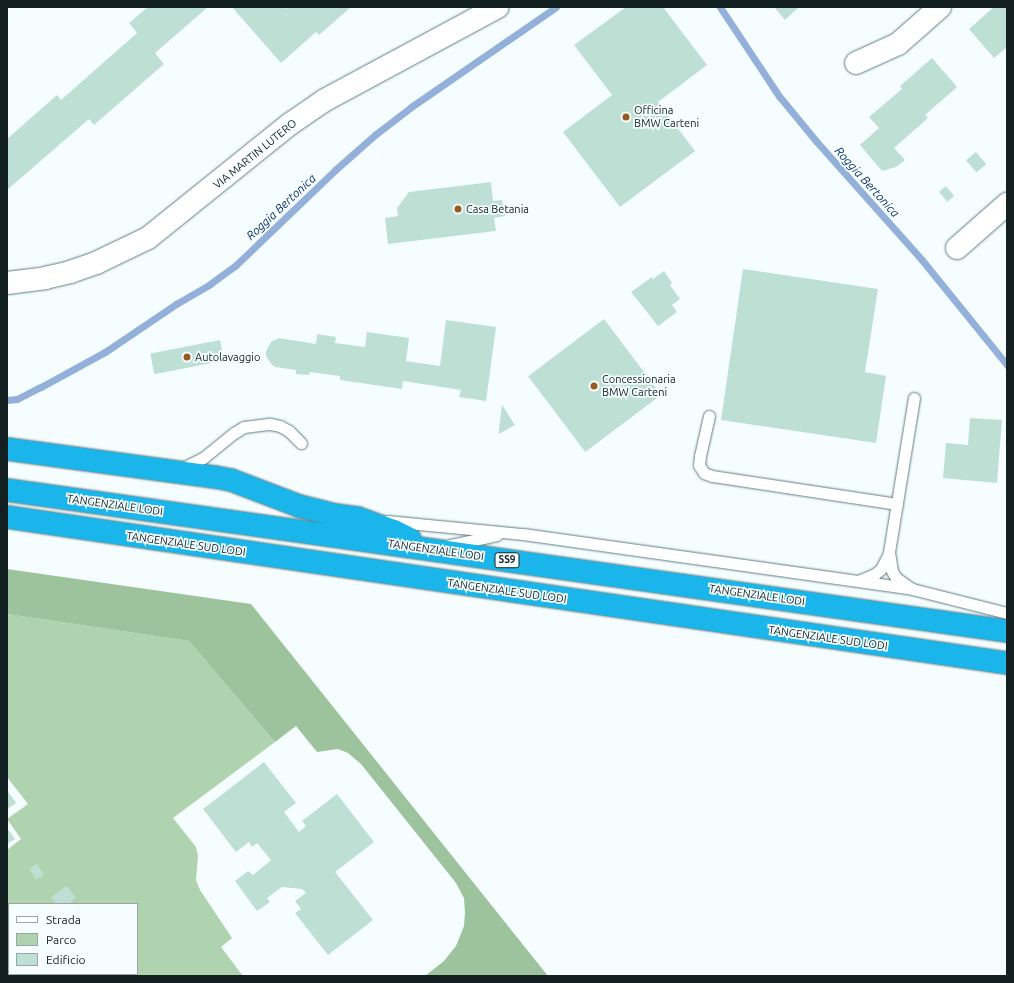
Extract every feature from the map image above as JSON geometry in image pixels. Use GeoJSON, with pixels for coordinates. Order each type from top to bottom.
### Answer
{"type":"FeatureCollection","features":[{"type":"Feature","properties":{"kind":"highway"},"geometry":{"type":"LineString","coordinates":[[7,449],[224,479],[299,506],[336,516],[358,518],[394,531],[431,549]]}},
{"type":"Feature","properties":{"kind":"highway","name":"TANGENZIALE LODI"},"geometry":{"type":"LineString","coordinates":[[7,490],[431,549],[1006,618]]}},
{"type":"Feature","properties":{"kind":"highway","name":"TANGENZIALE SUD LODI"},"geometry":{"type":"LineString","coordinates":[[7,517],[1007,663]]}},
{"type":"Feature","properties":{"kind":"street","name":"VIA MARTIN LUTERO"},"geometry":{"type":"LineString","coordinates":[[7,283],[70,272],[96,263],[148,238],[290,124],[320,104],[361,80],[498,7]]}},
{"type":"Feature","properties":{"kind":"street"},"geometry":{"type":"LineString","coordinates":[[856,63],[898,44],[940,7]]}},
{"type":"Feature","properties":{"kind":"street"},"geometry":{"type":"LineString","coordinates":[[957,248],[1007,204]]}},
{"type":"Feature","properties":{"kind":"lane"},"geometry":{"type":"LineString","coordinates":[[912,589],[896,578],[892,571],[890,552],[914,398]]}},
{"type":"Feature","properties":{"kind":"lane"},"geometry":{"type":"LineString","coordinates":[[708,416],[699,465],[704,473],[712,476],[897,504]]}},
{"type":"Feature","properties":{"kind":"lane"},"geometry":{"type":"LineString","coordinates":[[169,471],[196,463],[244,427],[258,425],[280,426],[290,431],[301,443]]}},
{"type":"Feature","properties":{"kind":"lane"},"geometry":{"type":"LineString","coordinates":[[214,449],[211,456],[212,468],[224,479]]}},
{"type":"Feature","properties":{"kind":"lane"},"geometry":{"type":"LineString","coordinates":[[358,518],[508,532],[912,589],[1006,618]]}},
{"type":"Feature","properties":{"kind":"lane"},"geometry":{"type":"LineString","coordinates":[[431,549],[508,532]]}},
{"type":"Feature","properties":{"kind":"lane"},"geometry":{"type":"LineString","coordinates":[[857,581],[868,578],[881,569],[890,552]]}},
{"type":"Feature","properties":{"kind":"green space"},"geometry":{"type":"Polygon","coordinates":[[[7,569],[251,604],[548,976],[425,976],[444,961],[456,946],[464,926],[464,898],[456,883],[361,764],[348,753],[338,749],[317,752],[296,726],[275,742],[189,641],[7,614],[7,569]]]}},
{"type":"Feature","properties":{"kind":"green space"},"geometry":{"type":"Polygon","coordinates":[[[7,614],[189,641],[275,742],[173,818],[196,847],[198,856],[196,880],[200,890],[232,938],[221,947],[243,976],[7,976],[7,850],[21,839],[7,819],[28,804],[7,777],[7,614]]]}},
{"type":"Feature","properties":{"kind":"building"},"geometry":{"type":"Polygon","coordinates":[[[148,7],[208,7],[155,53],[164,64],[94,125],[89,119],[7,190],[7,139],[57,95],[61,100],[137,33],[129,23],[148,7]]]}},
{"type":"Feature","properties":{"kind":"building"},"geometry":{"type":"Polygon","coordinates":[[[232,7],[285,7],[286,9],[288,7],[351,7],[319,35],[316,32],[281,63],[232,7]]]}},
{"type":"Feature","properties":{"kind":"building","name":"Officina BMW Carteni"},"geometry":{"type":"Polygon","coordinates":[[[626,7],[663,7],[707,65],[658,102],[695,151],[620,207],[563,132],[612,95],[574,45],[626,7]]]}},
{"type":"Feature","properties":{"kind":"building"},"geometry":{"type":"Polygon","coordinates":[[[774,7],[799,7],[785,20],[774,7]]]}},
{"type":"Feature","properties":{"kind":"building"},"geometry":{"type":"Polygon","coordinates":[[[994,7],[1007,7],[1007,47],[994,58],[969,29],[994,7]]]}},
{"type":"Feature","properties":{"kind":"building"},"geometry":{"type":"Polygon","coordinates":[[[932,58],[957,87],[925,115],[928,118],[894,148],[905,160],[896,167],[882,171],[860,145],[879,128],[869,117],[902,89],[900,86],[932,58]]]}},
{"type":"Feature","properties":{"kind":"building"},"geometry":{"type":"Polygon","coordinates":[[[976,152],[986,164],[976,173],[966,160],[976,152]]]}},
{"type":"Feature","properties":{"kind":"building","name":"Casa Betania"},"geometry":{"type":"Polygon","coordinates":[[[491,182],[493,201],[502,200],[505,216],[494,218],[496,231],[388,244],[385,218],[398,216],[397,208],[409,192],[491,182]]]}},
{"type":"Feature","properties":{"kind":"building"},"geometry":{"type":"Polygon","coordinates":[[[946,186],[954,196],[947,202],[939,192],[946,186]]]}},
{"type":"Feature","properties":{"kind":"building"},"geometry":{"type":"Polygon","coordinates":[[[743,269],[878,289],[865,372],[886,376],[876,443],[721,420],[743,269]]]}},
{"type":"Feature","properties":{"kind":"building"},"geometry":{"type":"Polygon","coordinates":[[[664,271],[672,283],[670,285],[680,299],[672,305],[677,312],[658,326],[631,292],[652,277],[653,279],[664,271]]]}},
{"type":"Feature","properties":{"kind":"building","name":"Concessionaria BMW Carteni"},"geometry":{"type":"Polygon","coordinates":[[[604,319],[661,395],[585,452],[528,376],[604,319]]]}},
{"type":"Feature","properties":{"kind":"building"},"geometry":{"type":"Polygon","coordinates":[[[446,320],[496,327],[486,401],[459,397],[461,390],[403,381],[402,389],[340,380],[340,376],[310,372],[309,375],[296,374],[296,370],[275,367],[266,356],[266,351],[271,342],[279,338],[316,344],[317,334],[336,337],[335,343],[365,347],[367,332],[409,338],[406,361],[440,366],[446,320]]]}},
{"type":"Feature","properties":{"kind":"building","name":"Autolavaggio"},"geometry":{"type":"Polygon","coordinates":[[[220,340],[224,361],[154,374],[150,354],[220,340]]]}},
{"type":"Feature","properties":{"kind":"building"},"geometry":{"type":"Polygon","coordinates":[[[502,405],[515,425],[499,434],[499,429],[502,405]]]}},
{"type":"Feature","properties":{"kind":"building"},"geometry":{"type":"Polygon","coordinates":[[[970,418],[1002,420],[997,483],[943,478],[946,443],[968,445],[970,418]]]}},
{"type":"Feature","properties":{"kind":"building"},"geometry":{"type":"Polygon","coordinates":[[[264,762],[296,803],[284,812],[299,832],[306,826],[302,821],[337,794],[374,842],[335,872],[373,920],[328,955],[295,913],[301,909],[295,901],[306,893],[302,889],[282,887],[267,898],[270,902],[257,911],[235,881],[248,871],[253,875],[271,860],[257,843],[252,847],[249,842],[236,852],[203,809],[264,762]]]}},
{"type":"Feature","properties":{"kind":"building"},"geometry":{"type":"Polygon","coordinates":[[[7,790],[16,803],[7,809],[7,790]]]}},
{"type":"Feature","properties":{"kind":"building"},"geometry":{"type":"Polygon","coordinates":[[[7,828],[15,839],[7,844],[7,828]]]}},
{"type":"Feature","properties":{"kind":"building"},"geometry":{"type":"Polygon","coordinates":[[[37,864],[44,875],[36,880],[29,869],[37,864]]]}},
{"type":"Feature","properties":{"kind":"building"},"geometry":{"type":"Polygon","coordinates":[[[67,886],[76,898],[69,903],[55,903],[51,897],[67,886]]]}},
{"type":"Feature","properties":{"kind":"waterway","name":"Roggia Bertonica"},"geometry":{"type":"LineString","coordinates":[[7,400],[17,399],[105,352],[176,304],[210,284],[236,265],[335,170],[376,134],[411,107],[556,7]]}},
{"type":"Feature","properties":{"kind":"waterway","name":"Roggia Bertonica"},"geometry":{"type":"LineString","coordinates":[[720,7],[779,96],[816,141],[922,260],[1007,365]]}},
{"type":"Feature","properties":{"kind":"place","name":"Officina BMW Carteni"},"geometry":{"type":"Point","coordinates":[626,117]}},
{"type":"Feature","properties":{"kind":"place","name":"Casa Betania"},"geometry":{"type":"Point","coordinates":[458,209]}},
{"type":"Feature","properties":{"kind":"place","name":"Autolavaggio"},"geometry":{"type":"Point","coordinates":[187,357]}},
{"type":"Feature","properties":{"kind":"place","name":"Concessionaria BMW Carteni"},"geometry":{"type":"Point","coordinates":[594,386]}}]}
